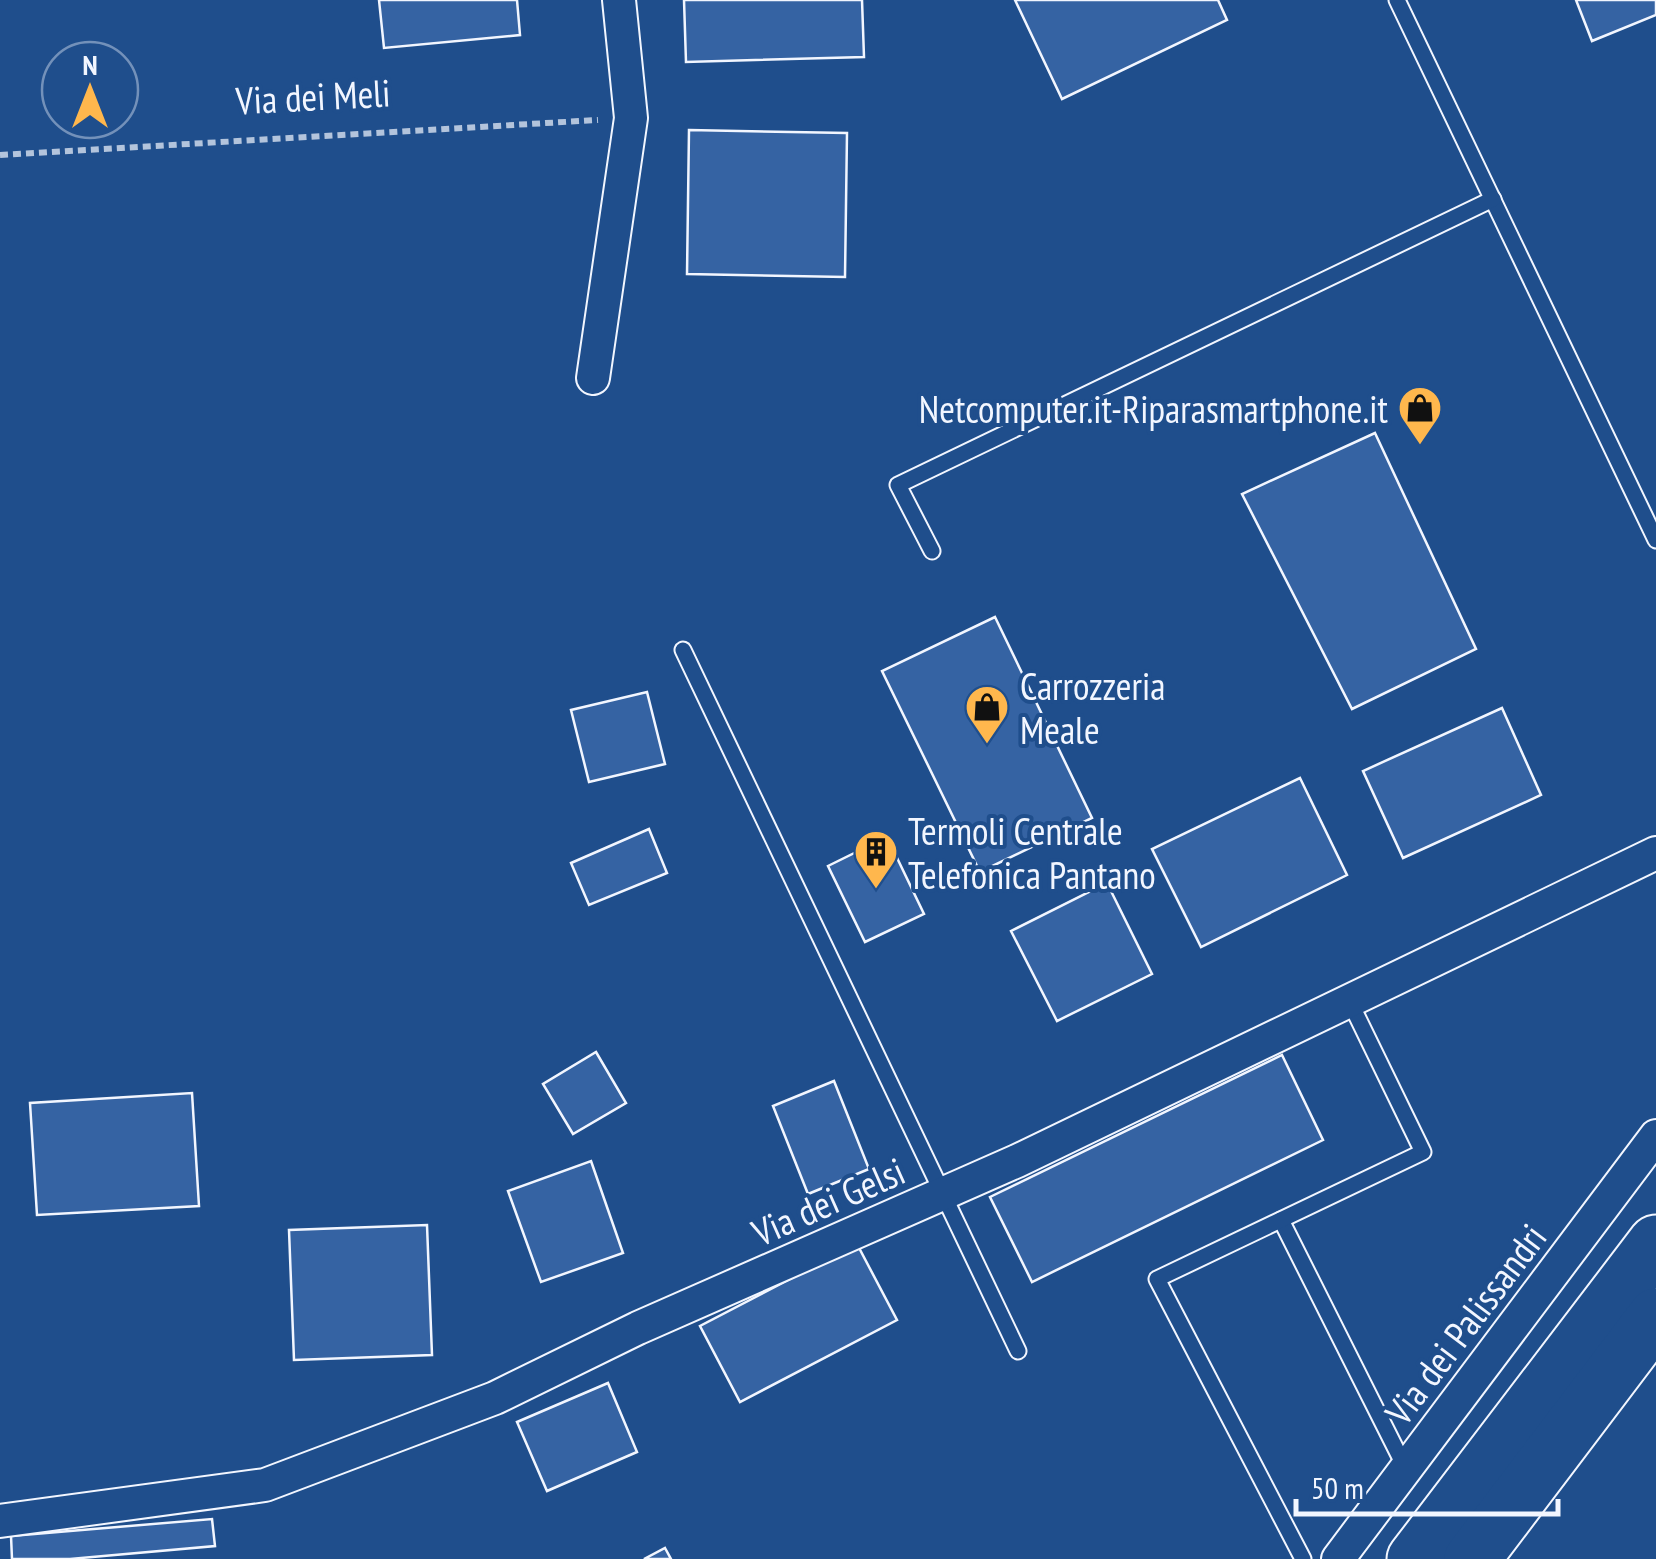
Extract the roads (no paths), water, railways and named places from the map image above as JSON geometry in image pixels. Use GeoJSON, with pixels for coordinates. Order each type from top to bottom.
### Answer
{"type":"FeatureCollection","features":[{"type":"Feature","properties":{"kind":"highway"},"geometry":{"type":"LineString","coordinates":[[1415,1559],[1656,1243]]}},
{"type":"Feature","properties":{"kind":"highway"},"geometry":{"type":"LineString","coordinates":[[1472,1559],[1656,1316]]}},
{"type":"Feature","properties":{"kind":"street"},"geometry":{"type":"LineString","coordinates":[[593,378],[631,118],[619,0]]}},
{"type":"Feature","properties":{"kind":"street","name":"Via dei Gelsi"},"geometry":{"type":"LineString","coordinates":[[0,1521],[264,1486],[495,1398],[638,1328],[944,1194],[1656,853]]}},
{"type":"Feature","properties":{"kind":"street","name":"Via dei Palissandri"},"geometry":{"type":"LineString","coordinates":[[1338,1559],[1656,1136]]}},
{"type":"Feature","properties":{"kind":"lane"},"geometry":{"type":"LineString","coordinates":[[1397,0],[1656,540]]}},
{"type":"Feature","properties":{"kind":"lane"},"geometry":{"type":"LineString","coordinates":[[932,551],[898,485],[1492,200]]}},
{"type":"Feature","properties":{"kind":"lane"},"geometry":{"type":"LineString","coordinates":[[683,650],[1018,1351]]}},
{"type":"Feature","properties":{"kind":"lane"},"geometry":{"type":"LineString","coordinates":[[1303,1559],[1157,1279],[1423,1152],[1350,1002]]}},
{"type":"Feature","properties":{"kind":"lane"},"geometry":{"type":"LineString","coordinates":[[1281,1220],[1406,1469]]}},
{"type":"Feature","properties":{"kind":"place","name":"Netcomputer.it-Riparasmartphone.it"},"geometry":{"type":"Point","coordinates":[1420,446]}},
{"type":"Feature","properties":{"kind":"place","name":"Carrozzeria Meale"},"geometry":{"type":"Point","coordinates":[987,745]}},
{"type":"Feature","properties":{"kind":"place","name":"Termoli Centrale Telefonica Pantano"},"geometry":{"type":"Point","coordinates":[876,890]}}]}
